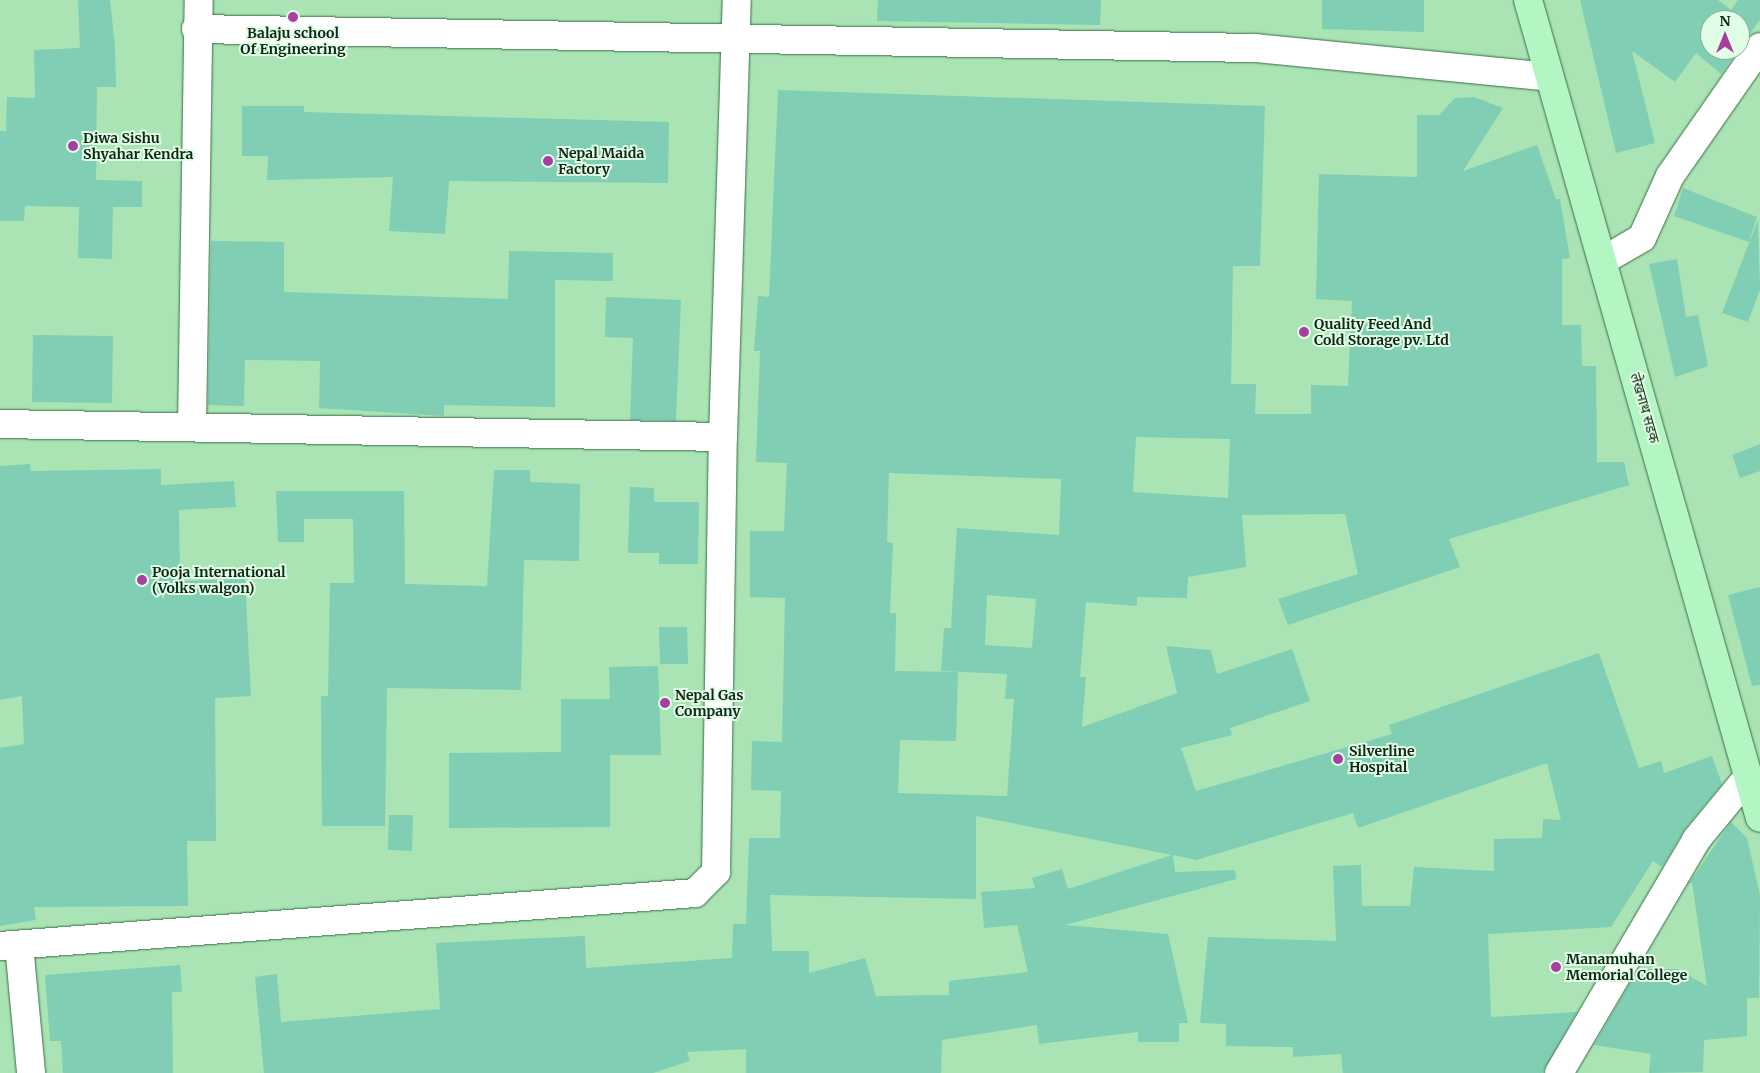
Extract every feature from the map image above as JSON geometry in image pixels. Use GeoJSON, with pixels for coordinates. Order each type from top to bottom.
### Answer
{"type":"FeatureCollection","features":[{"type":"Feature","properties":{"kind":"main road","name":"लेखनाथ सडक"},"geometry":{"type":"LineString","coordinates":[[1528,0],[1604,260],[1760,818]]}},
{"type":"Feature","properties":{"kind":"street"},"geometry":{"type":"LineString","coordinates":[[192,428],[196,29],[199,0]]}},
{"type":"Feature","properties":{"kind":"street"},"geometry":{"type":"LineString","coordinates":[[31,1073],[10,946],[695,893],[716,872],[722,437],[737,0]]}},
{"type":"Feature","properties":{"kind":"street"},"geometry":{"type":"LineString","coordinates":[[196,29],[736,37],[1255,48],[1549,77]]}},
{"type":"Feature","properties":{"kind":"street"},"geometry":{"type":"LineString","coordinates":[[1604,260],[1642,238],[1670,176],[1760,47]]}},
{"type":"Feature","properties":{"kind":"street"},"geometry":{"type":"LineString","coordinates":[[0,424],[722,437]]}},
{"type":"Feature","properties":{"kind":"street"},"geometry":{"type":"LineString","coordinates":[[1559,1073],[1696,840],[1748,777]]}},
{"type":"Feature","properties":{"kind":"building"},"geometry":{"type":"Polygon","coordinates":[[[78,0],[110,0],[115,47],[116,87],[97,87],[96,180],[142,181],[142,207],[113,207],[112,259],[78,258],[79,207],[25,206],[24,221],[0,221],[0,131],[6,131],[7,97],[35,98],[34,50],[80,48],[78,0]]]}},
{"type":"Feature","properties":{"kind":"building"},"geometry":{"type":"Polygon","coordinates":[[[878,0],[1101,0],[1100,25],[877,21],[878,0]]]}},
{"type":"Feature","properties":{"kind":"building"},"geometry":{"type":"Polygon","coordinates":[[[1322,0],[1424,0],[1424,32],[1322,29],[1322,0]]]}},
{"type":"Feature","properties":{"kind":"building"},"geometry":{"type":"Polygon","coordinates":[[[1580,0],[1718,0],[1731,10],[1700,10],[1700,56],[1696,53],[1675,82],[1632,51],[1655,143],[1616,153],[1580,0]]]}},
{"type":"Feature","properties":{"kind":"building"},"geometry":{"type":"Polygon","coordinates":[[[1738,0],[1760,0],[1760,20],[1750,34],[1750,10],[1731,10],[1738,0]]]}},
{"type":"Feature","properties":{"kind":"building"},"geometry":{"type":"Polygon","coordinates":[[[1704,60],[1731,60],[1721,74],[1704,60]]]}},
{"type":"Feature","properties":{"kind":"building"},"geometry":{"type":"Polygon","coordinates":[[[778,90],[1265,106],[1260,266],[1233,266],[1231,384],[1256,384],[1255,414],[1311,414],[1311,385],[1348,386],[1352,301],[1316,299],[1319,174],[1417,177],[1417,115],[1439,115],[1455,98],[1474,97],[1503,108],[1463,171],[1537,145],[1556,199],[1560,199],[1570,258],[1562,259],[1562,325],[1581,325],[1582,366],[1596,366],[1597,462],[1624,462],[1629,485],[1449,539],[1460,567],[1288,625],[1278,599],[1358,574],[1345,514],[1242,515],[1246,567],[1188,577],[1187,598],[1137,597],[1137,606],[1086,602],[1080,677],[1086,677],[1082,727],[1177,693],[1166,646],[1211,650],[1217,674],[1292,649],[1310,701],[1230,728],[1232,735],[1181,748],[1196,791],[1392,734],[1389,725],[1599,653],[1639,768],[1661,761],[1664,773],[1712,756],[1722,784],[1684,830],[1662,867],[1653,861],[1611,927],[1488,934],[1491,1017],[1577,1012],[1542,1073],[1343,1073],[1341,1054],[1293,1057],[1293,1047],[1226,1046],[1226,1024],[1200,1023],[1208,937],[1336,941],[1333,866],[1361,865],[1362,906],[1410,906],[1414,867],[1494,871],[1494,839],[1542,838],[1543,819],[1561,820],[1547,763],[1358,828],[1353,813],[1196,860],[1173,855],[1175,872],[1235,870],[1236,879],[1065,925],[1168,934],[1188,1023],[1179,1023],[1179,1042],[1138,1042],[1138,1032],[1039,1044],[1037,1025],[942,1040],[941,1073],[746,1073],[746,1049],[687,1052],[690,1061],[653,1073],[264,1073],[255,977],[277,974],[281,1022],[440,1009],[436,943],[585,936],[586,968],[732,958],[733,924],[746,924],[749,838],[780,838],[781,791],[751,790],[752,741],[782,742],[785,598],[750,597],[750,531],[784,531],[787,463],[756,462],[760,351],[754,351],[758,296],[769,297],[778,90]],[[1136,437],[1133,492],[1228,498],[1230,439],[1136,437]],[[889,473],[887,542],[893,543],[890,613],[896,613],[895,671],[958,672],[956,741],[900,740],[898,793],[1007,796],[1014,699],[1005,699],[1007,674],[941,671],[944,628],[951,628],[957,528],[1059,535],[1061,479],[889,473]],[[987,595],[985,645],[1032,648],[1036,599],[987,595]],[[976,816],[976,899],[770,895],[772,951],[809,951],[809,973],[865,958],[876,996],[949,995],[949,981],[1028,972],[1017,925],[984,928],[981,892],[1035,888],[1032,878],[1062,869],[1068,889],[1172,855],[976,816]]]}},
{"type":"Feature","properties":{"kind":"building"},"geometry":{"type":"Polygon","coordinates":[[[242,106],[304,106],[304,112],[669,122],[668,183],[449,181],[445,234],[389,231],[393,177],[267,180],[268,156],[242,156],[242,106]]]}},
{"type":"Feature","properties":{"kind":"building"},"geometry":{"type":"Polygon","coordinates":[[[1683,188],[1757,217],[1749,242],[1674,216],[1683,188]]]}},
{"type":"Feature","properties":{"kind":"building"},"geometry":{"type":"Polygon","coordinates":[[[1758,220],[1760,290],[1748,322],[1722,313],[1758,220]]]}},
{"type":"Feature","properties":{"kind":"building"},"geometry":{"type":"Polygon","coordinates":[[[211,241],[284,242],[284,292],[508,299],[509,251],[613,253],[613,281],[555,280],[555,407],[444,405],[444,416],[319,408],[320,361],[245,360],[244,406],[208,405],[211,241]]]}},
{"type":"Feature","properties":{"kind":"building"},"geometry":{"type":"Polygon","coordinates":[[[1677,259],[1686,317],[1698,315],[1708,366],[1675,377],[1649,264],[1677,259]]]}},
{"type":"Feature","properties":{"kind":"building"},"geometry":{"type":"Polygon","coordinates":[[[606,297],[681,300],[676,421],[630,420],[633,338],[605,337],[606,297]]]}},
{"type":"Feature","properties":{"kind":"building"},"geometry":{"type":"Polygon","coordinates":[[[33,335],[113,336],[112,403],[32,402],[33,335]]]}},
{"type":"Feature","properties":{"kind":"building"},"geometry":{"type":"Polygon","coordinates":[[[1760,444],[1760,471],[1740,478],[1732,455],[1760,444]]]}},
{"type":"Feature","properties":{"kind":"building"},"geometry":{"type":"Polygon","coordinates":[[[30,464],[31,471],[161,469],[161,485],[234,481],[236,507],[179,510],[180,581],[245,579],[251,696],[215,698],[216,841],[187,841],[188,906],[34,907],[36,920],[0,926],[0,748],[24,744],[22,696],[0,700],[0,466],[30,464]]]}},
{"type":"Feature","properties":{"kind":"building"},"geometry":{"type":"Polygon","coordinates":[[[494,470],[530,470],[530,482],[580,484],[579,561],[524,560],[521,690],[387,688],[385,826],[322,826],[321,696],[328,696],[330,583],[354,583],[353,519],[304,519],[304,542],[278,542],[276,491],[404,491],[405,584],[487,586],[494,470]]]}},
{"type":"Feature","properties":{"kind":"building"},"geometry":{"type":"Polygon","coordinates":[[[630,487],[654,488],[654,502],[699,502],[698,564],[659,564],[659,553],[628,553],[630,487]]]}},
{"type":"Feature","properties":{"kind":"building"},"geometry":{"type":"Polygon","coordinates":[[[1760,587],[1760,685],[1752,686],[1728,595],[1760,587]]]}},
{"type":"Feature","properties":{"kind":"building"},"geometry":{"type":"Polygon","coordinates":[[[659,627],[687,627],[688,664],[660,664],[659,627]]]}},
{"type":"Feature","properties":{"kind":"building"},"geometry":{"type":"Polygon","coordinates":[[[658,666],[661,755],[610,755],[610,827],[449,828],[449,753],[561,752],[561,699],[610,699],[609,667],[658,666]]]}},
{"type":"Feature","properties":{"kind":"building"},"geometry":{"type":"Polygon","coordinates":[[[389,815],[413,815],[412,851],[388,850],[389,815]]]}},
{"type":"Feature","properties":{"kind":"building"},"geometry":{"type":"Polygon","coordinates":[[[1731,822],[1747,838],[1760,895],[1759,998],[1747,998],[1747,1036],[1704,1040],[1703,1072],[1649,1073],[1651,1054],[1594,1045],[1638,969],[1678,969],[1707,986],[1692,882],[1688,885],[1731,822]]]}},
{"type":"Feature","properties":{"kind":"building"},"geometry":{"type":"Polygon","coordinates":[[[180,965],[182,992],[172,992],[173,1073],[63,1073],[61,1041],[50,1041],[45,975],[180,965]]]}},
{"type":"Feature","properties":{"kind":"place","name":"Balaju school Of Engineering"},"geometry":{"type":"Point","coordinates":[293,17]}},
{"type":"Feature","properties":{"kind":"place","name":"Diwa Sishu Shyahar Kendra"},"geometry":{"type":"Point","coordinates":[73,146]}},
{"type":"Feature","properties":{"kind":"place","name":"Nepal Maida Factory"},"geometry":{"type":"Point","coordinates":[548,161]}},
{"type":"Feature","properties":{"kind":"place","name":"Quality Feed And Cold Storage pv. Ltd"},"geometry":{"type":"Point","coordinates":[1304,332]}},
{"type":"Feature","properties":{"kind":"place","name":"Pooja International (Volks walgon)"},"geometry":{"type":"Point","coordinates":[142,580]}},
{"type":"Feature","properties":{"kind":"place","name":"Nepal Gas Company"},"geometry":{"type":"Point","coordinates":[665,703]}},
{"type":"Feature","properties":{"kind":"place","name":"Silverline Hospital"},"geometry":{"type":"Point","coordinates":[1338,759]}},
{"type":"Feature","properties":{"kind":"place","name":"Manamuhan Memorial College"},"geometry":{"type":"Point","coordinates":[1556,967]}}]}
